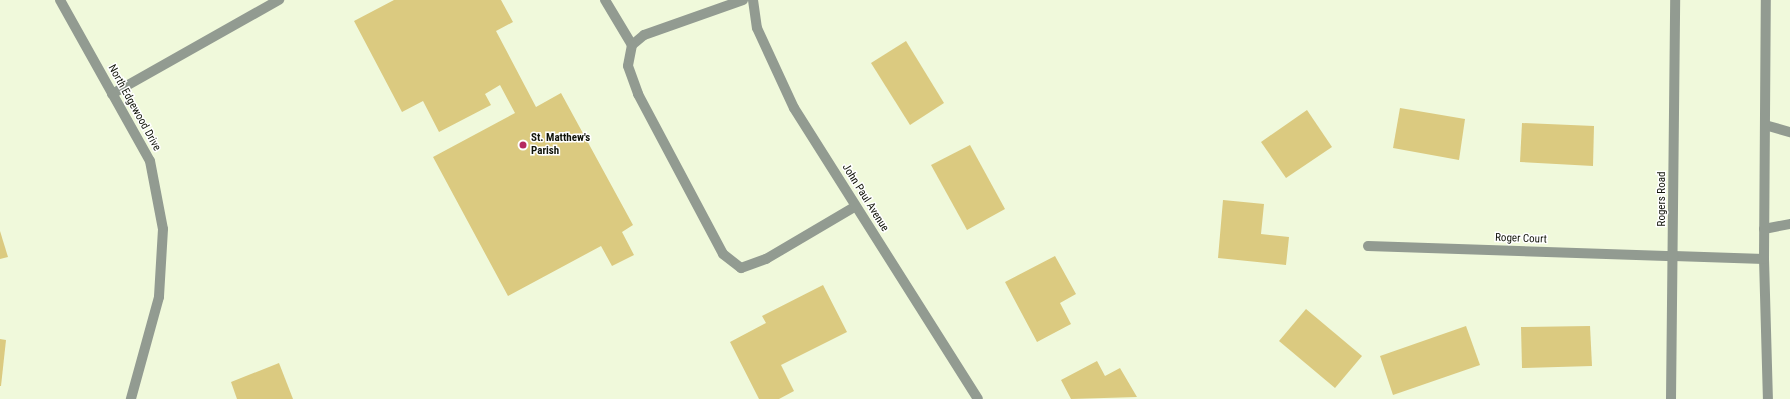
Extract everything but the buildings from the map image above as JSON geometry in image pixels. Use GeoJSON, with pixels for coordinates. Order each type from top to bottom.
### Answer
{"type":"FeatureCollection","features":[{"type":"Feature","properties":{"kind":"street","name":"North Edgewood Drive"},"geometry":{"type":"LineString","coordinates":[[60,0],[150,161],[163,229],[159,297],[131,399]]}},
{"type":"Feature","properties":{"kind":"street"},"geometry":{"type":"LineString","coordinates":[[112,94],[279,0]]}},
{"type":"Feature","properties":{"kind":"street"},"geometry":{"type":"LineString","coordinates":[[606,0],[632,45],[628,66],[638,94],[723,254],[741,268],[766,259],[856,206]]}},
{"type":"Feature","properties":{"kind":"street"},"geometry":{"type":"LineString","coordinates":[[632,45],[644,36],[743,0]]}},
{"type":"Feature","properties":{"kind":"street","name":"John Paul Avenue"},"geometry":{"type":"LineString","coordinates":[[753,0],[757,28],[794,108],[978,399]]}},
{"type":"Feature","properties":{"kind":"street","name":"Rogers Road"},"geometry":{"type":"LineString","coordinates":[[1671,399],[1674,256],[1675,0]]}},
{"type":"Feature","properties":{"kind":"street"},"geometry":{"type":"LineString","coordinates":[[1766,0],[1764,260],[1768,399]]}},
{"type":"Feature","properties":{"kind":"street"},"geometry":{"type":"LineString","coordinates":[[1765,125],[1790,132]]}},
{"type":"Feature","properties":{"kind":"street"},"geometry":{"type":"LineString","coordinates":[[1764,229],[1790,224]]}},
{"type":"Feature","properties":{"kind":"street","name":"Roger Court"},"geometry":{"type":"LineString","coordinates":[[1368,246],[1764,260]]}},
{"type":"Feature","properties":{"kind":"place","name":"St. Matthew's Parish"},"geometry":{"type":"Point","coordinates":[523,145]}}]}
